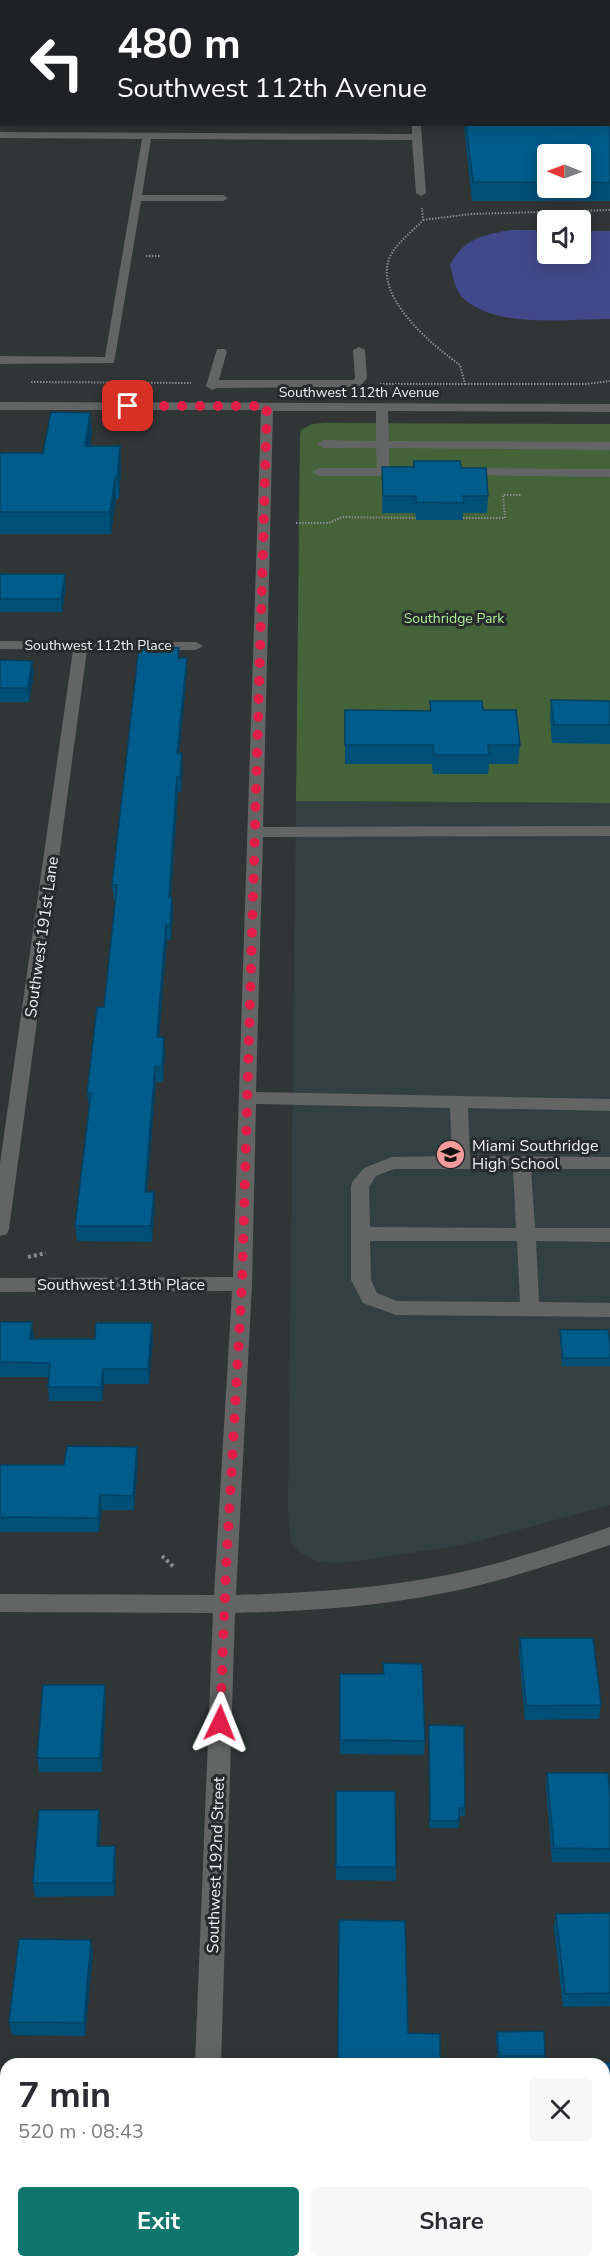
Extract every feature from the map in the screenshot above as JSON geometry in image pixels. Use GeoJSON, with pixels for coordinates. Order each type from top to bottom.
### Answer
{"type":"FeatureCollection","features":[{"type":"Feature","properties":{"kind":"street"},"geometry":{"type":"LineString","coordinates":[[416,126],[421,193]]}},
{"type":"Feature","properties":{"kind":"street"},"geometry":{"type":"LineString","coordinates":[[0,135],[416,136]]}},
{"type":"Feature","properties":{"kind":"street"},"geometry":{"type":"LineString","coordinates":[[0,360],[110,361],[147,136]]}},
{"type":"Feature","properties":{"kind":"street"},"geometry":{"type":"LineString","coordinates":[[138,198],[223,198]]}},
{"type":"Feature","properties":{"kind":"street"},"geometry":{"type":"LineString","coordinates":[[221,351],[212,385],[356,384],[361,378],[359,350]]}},
{"type":"Feature","properties":{"kind":"street","name":"Southwest 112th Avenue"},"geometry":{"type":"LineString","coordinates":[[0,406],[610,408]]}},
{"type":"Feature","properties":{"kind":"street","name":"Southwest 192nd Street"},"geometry":{"type":"LineString","coordinates":[[208,2058],[225,1604],[242,1284],[267,406]]}},
{"type":"Feature","properties":{"kind":"street"},"geometry":{"type":"LineString","coordinates":[[382,407],[383,472]]}},
{"type":"Feature","properties":{"kind":"street"},"geometry":{"type":"LineString","coordinates":[[323,444],[610,446]]}},
{"type":"Feature","properties":{"kind":"street"},"geometry":{"type":"LineString","coordinates":[[319,472],[419,472]]}},
{"type":"Feature","properties":{"kind":"street"},"geometry":{"type":"LineString","coordinates":[[443,472],[610,473]]}},
{"type":"Feature","properties":{"kind":"street","name":"Southwest 112th Place"},"geometry":{"type":"LineString","coordinates":[[0,645],[196,646]]}},
{"type":"Feature","properties":{"kind":"street","name":"Southwest 191st Lane"},"geometry":{"type":"LineString","coordinates":[[0,1228],[81,645]]}},
{"type":"Feature","properties":{"kind":"street"},"geometry":{"type":"LineString","coordinates":[[254,832],[610,831]]}},
{"type":"Feature","properties":{"kind":"street"},"geometry":{"type":"LineString","coordinates":[[247,1098],[610,1106]]}},
{"type":"Feature","properties":{"kind":"street"},"geometry":{"type":"LineString","coordinates":[[459,1103],[461,1162]]}},
{"type":"Feature","properties":{"kind":"street"},"geometry":{"type":"LineString","coordinates":[[610,1163],[392,1163],[370,1173],[360,1186],[361,1280],[370,1298],[396,1308],[610,1310]]}},
{"type":"Feature","properties":{"kind":"street"},"geometry":{"type":"LineString","coordinates":[[522,1163],[530,1309]]}},
{"type":"Feature","properties":{"kind":"street"},"geometry":{"type":"LineString","coordinates":[[361,1234],[610,1235]]}},
{"type":"Feature","properties":{"kind":"street","name":"Southwest 113th Place"},"geometry":{"type":"LineString","coordinates":[[0,1285],[242,1284]]}},
{"type":"Feature","properties":{"kind":"street"},"geometry":{"type":"LineString","coordinates":[[0,1603],[225,1604],[325,1600],[419,1589],[519,1566],[610,1536]]}},
{"type":"Feature","properties":{"kind":"path"},"geometry":{"type":"LineString","coordinates":[[421,193],[423,220]]}},
{"type":"Feature","properties":{"kind":"path"},"geometry":{"type":"LineString","coordinates":[[465,384],[460,365],[433,346],[396,301],[387,282],[386,272],[390,256],[423,220],[471,214],[610,210]]}},
{"type":"Feature","properties":{"kind":"path"},"geometry":{"type":"LineString","coordinates":[[356,384],[586,384],[610,381]]}},
{"type":"Feature","properties":{"kind":"path"},"geometry":{"type":"LineString","coordinates":[[30,382],[191,383]]}},
{"type":"Feature","properties":{"kind":"path"},"geometry":{"type":"LineString","coordinates":[[459,518],[506,518],[503,495],[527,495]]}},
{"type":"Feature","properties":{"kind":"path"},"geometry":{"type":"LineString","coordinates":[[296,523],[329,524],[342,517],[424,518]]}},
{"type":"Feature","properties":{"kind":"path"},"geometry":{"type":"LineString","coordinates":[[28,1257],[46,1253]]}},
{"type":"Feature","properties":{"kind":"path"},"geometry":{"type":"LineString","coordinates":[[162,1556],[175,1568]]}},
{"type":"Feature","properties":{"kind":"shaded area","name":"Miami Southridge High School"},"geometry":{"type":"Polygon","coordinates":[[[296,801],[610,803],[610,1505],[467,1544],[366,1560],[338,1563],[319,1562],[302,1554],[291,1543],[288,1512],[296,801]]]}},
{"type":"Feature","properties":{"kind":"green space","name":"Southridge Park"},"geometry":{"type":"Polygon","coordinates":[[[312,424],[610,424],[610,803],[296,801],[300,435],[301,430],[312,424]]]}},
{"type":"Feature","properties":{"kind":"water"},"geometry":{"type":"Polygon","coordinates":[[[511,230],[537,230],[537,264],[591,264],[591,231],[610,231],[610,319],[554,321],[514,319],[495,315],[464,299],[456,288],[450,265],[461,249],[475,239],[511,230]]]}},
{"type":"Feature","properties":{"kind":"building"},"geometry":{"type":"Polygon","coordinates":[[[466,126],[610,126],[610,183],[591,182],[591,144],[537,144],[537,182],[473,182],[466,126]]]}},
{"type":"Feature","properties":{"kind":"building"},"geometry":{"type":"Polygon","coordinates":[[[51,412],[90,413],[85,446],[120,446],[117,478],[115,478],[110,512],[0,512],[0,453],[43,453],[51,412]]]}},
{"type":"Feature","properties":{"kind":"building"},"geometry":{"type":"Polygon","coordinates":[[[414,461],[460,461],[461,468],[486,468],[488,496],[463,496],[464,503],[416,502],[416,496],[383,496],[382,467],[414,467],[414,461]]]}},
{"type":"Feature","properties":{"kind":"building"},"geometry":{"type":"Polygon","coordinates":[[[0,574],[65,574],[61,599],[0,599],[0,574]]]}},
{"type":"Feature","properties":{"kind":"building"},"geometry":{"type":"Polygon","coordinates":[[[139,647],[179,648],[178,658],[187,658],[177,753],[182,753],[180,777],[177,777],[169,897],[172,897],[170,925],[166,925],[157,1037],[164,1037],[162,1067],[155,1067],[145,1192],[154,1192],[151,1226],[75,1226],[91,1093],[87,1093],[97,1007],[104,1007],[117,885],[112,885],[139,647]]]}},
{"type":"Feature","properties":{"kind":"building"},"geometry":{"type":"Polygon","coordinates":[[[0,660],[32,661],[28,688],[0,688],[0,660]]]}},
{"type":"Feature","properties":{"kind":"building"},"geometry":{"type":"Polygon","coordinates":[[[551,700],[610,701],[610,725],[554,725],[551,700]]]}},
{"type":"Feature","properties":{"kind":"building"},"geometry":{"type":"Polygon","coordinates":[[[430,701],[482,701],[483,710],[516,710],[520,745],[488,745],[489,755],[434,755],[433,745],[345,745],[345,710],[431,711],[430,701]]]}},
{"type":"Feature","properties":{"kind":"building"},"geometry":{"type":"Polygon","coordinates":[[[0,1322],[32,1322],[30,1339],[95,1339],[96,1323],[152,1323],[148,1369],[103,1369],[101,1387],[48,1387],[50,1363],[0,1362],[0,1322]]]}},
{"type":"Feature","properties":{"kind":"building"},"geometry":{"type":"Polygon","coordinates":[[[560,1330],[608,1330],[610,1358],[563,1358],[560,1330]]]}},
{"type":"Feature","properties":{"kind":"building"},"geometry":{"type":"Polygon","coordinates":[[[67,1446],[137,1447],[133,1496],[100,1495],[98,1518],[0,1517],[0,1465],[64,1465],[67,1446]]]}},
{"type":"Feature","properties":{"kind":"building"},"geometry":{"type":"Polygon","coordinates":[[[520,1638],[593,1638],[601,1705],[526,1706],[520,1638]]]}},
{"type":"Feature","properties":{"kind":"building"},"geometry":{"type":"Polygon","coordinates":[[[383,1663],[422,1664],[425,1741],[340,1740],[340,1674],[384,1674],[383,1663]]]}},
{"type":"Feature","properties":{"kind":"building"},"geometry":{"type":"Polygon","coordinates":[[[43,1685],[105,1685],[100,1758],[37,1758],[43,1685]]]}},
{"type":"Feature","properties":{"kind":"building"},"geometry":{"type":"Polygon","coordinates":[[[429,1725],[464,1726],[465,1808],[459,1808],[459,1821],[430,1821],[429,1725]]]}},
{"type":"Feature","properties":{"kind":"building"},"geometry":{"type":"Polygon","coordinates":[[[547,1773],[608,1773],[610,1849],[554,1848],[547,1773]]]}},
{"type":"Feature","properties":{"kind":"building"},"geometry":{"type":"Polygon","coordinates":[[[336,1791],[395,1791],[396,1867],[336,1867],[336,1791]]]}},
{"type":"Feature","properties":{"kind":"building"},"geometry":{"type":"Polygon","coordinates":[[[39,1810],[99,1810],[97,1846],[115,1846],[113,1883],[33,1883],[39,1810]]]}},
{"type":"Feature","properties":{"kind":"building"},"geometry":{"type":"Polygon","coordinates":[[[610,1913],[610,1993],[565,1994],[556,1914],[610,1913]]]}},
{"type":"Feature","properties":{"kind":"building"},"geometry":{"type":"Polygon","coordinates":[[[339,1920],[405,1921],[408,2033],[440,2034],[440,2058],[338,2058],[339,1920]]]}},
{"type":"Feature","properties":{"kind":"building"},"geometry":{"type":"Polygon","coordinates":[[[19,1939],[91,1940],[84,2023],[9,2022],[19,1939]]]}},
{"type":"Feature","properties":{"kind":"building"},"geometry":{"type":"Polygon","coordinates":[[[544,2031],[545,2056],[499,2056],[497,2032],[544,2031]]]}},
{"type":"Feature","properties":{"kind":"place","name":"Miami Southridge High School"},"geometry":{"type":"Point","coordinates":[451,1154]}},
{"type":"Feature","properties":{"kind":"route"},"geometry":{"type":"LineString","coordinates":[[128,406],[267,406],[242,1284],[220,1723]]}}]}
